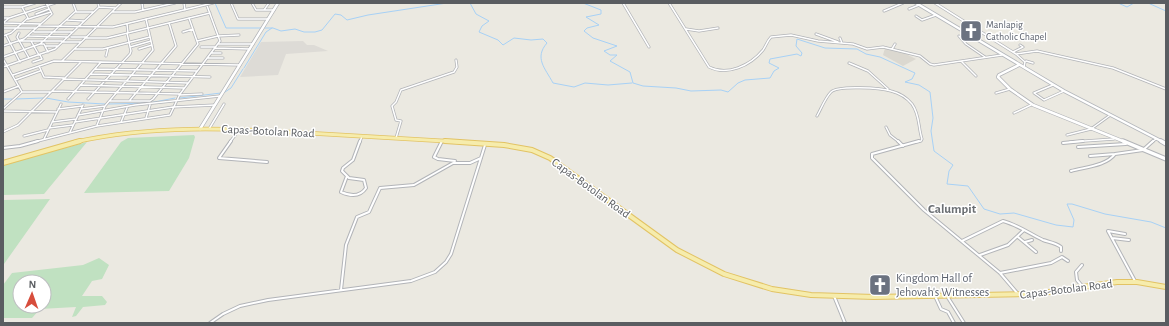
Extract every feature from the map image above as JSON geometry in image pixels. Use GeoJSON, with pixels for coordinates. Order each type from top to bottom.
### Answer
{"type":"FeatureCollection","features":[{"type":"Feature","properties":{"kind":"main road","name":"Capas-Botolan Road"},"geometry":{"type":"LineString","coordinates":[[3,163],[108,135],[134,132],[200,129],[239,129],[485,143],[521,148],[550,158],[670,245],[713,269],[735,278],[772,289],[811,295],[834,296],[947,296],[1019,295],[1055,292],[1104,283],[1135,282],[1166,287]]}},
{"type":"Feature","properties":{"kind":"street"},"geometry":{"type":"LineString","coordinates":[[3,7],[22,7],[35,3]]}},
{"type":"Feature","properties":{"kind":"street"},"geometry":{"type":"LineString","coordinates":[[46,3],[51,12]]}},
{"type":"Feature","properties":{"kind":"street"},"geometry":{"type":"LineString","coordinates":[[3,18],[9,18],[56,3]]}},
{"type":"Feature","properties":{"kind":"street"},"geometry":{"type":"LineString","coordinates":[[73,3],[76,9],[75,12]]}},
{"type":"Feature","properties":{"kind":"street"},"geometry":{"type":"LineString","coordinates":[[98,3],[99,7]]}},
{"type":"Feature","properties":{"kind":"street"},"geometry":{"type":"LineString","coordinates":[[62,61],[121,3]]}},
{"type":"Feature","properties":{"kind":"street"},"geometry":{"type":"LineString","coordinates":[[142,3],[143,10]]}},
{"type":"Feature","properties":{"kind":"street"},"geometry":{"type":"LineString","coordinates":[[112,12],[131,12],[164,4],[175,3]]}},
{"type":"Feature","properties":{"kind":"street"},"geometry":{"type":"LineString","coordinates":[[184,3],[185,10]]}},
{"type":"Feature","properties":{"kind":"street"},"geometry":{"type":"LineString","coordinates":[[39,26],[113,27],[213,3]]}},
{"type":"Feature","properties":{"kind":"street"},"geometry":{"type":"LineString","coordinates":[[231,3],[238,19],[268,19]]}},
{"type":"Feature","properties":{"kind":"street"},"geometry":{"type":"LineString","coordinates":[[252,3],[255,9],[274,10]]}},
{"type":"Feature","properties":{"kind":"street"},"geometry":{"type":"LineString","coordinates":[[264,10],[269,3]]}},
{"type":"Feature","properties":{"kind":"street"},"geometry":{"type":"LineString","coordinates":[[200,129],[278,3]]}},
{"type":"Feature","properties":{"kind":"street"},"geometry":{"type":"LineString","coordinates":[[623,3],[649,47]]}},
{"type":"Feature","properties":{"kind":"street"},"geometry":{"type":"LineString","coordinates":[[669,3],[709,67],[723,71],[747,64],[761,52],[769,38],[773,36],[792,35],[818,41],[839,42]]}},
{"type":"Feature","properties":{"kind":"street"},"geometry":{"type":"LineString","coordinates":[[884,11],[903,3]]}},
{"type":"Feature","properties":{"kind":"street"},"geometry":{"type":"LineString","coordinates":[[935,3],[1025,61],[1033,63]]}},
{"type":"Feature","properties":{"kind":"street"},"geometry":{"type":"LineString","coordinates":[[3,148],[20,146],[97,126],[170,115],[179,95],[220,40],[206,4]]}},
{"type":"Feature","properties":{"kind":"street"},"geometry":{"type":"LineString","coordinates":[[909,8],[917,4],[1002,56],[1064,91],[1109,116],[1166,144]]}},
{"type":"Feature","properties":{"kind":"street"},"geometry":{"type":"LineString","coordinates":[[22,7],[26,12],[28,19]]}},
{"type":"Feature","properties":{"kind":"street"},"geometry":{"type":"LineString","coordinates":[[3,67],[48,52],[58,46],[99,7],[117,8]]}},
{"type":"Feature","properties":{"kind":"street"},"geometry":{"type":"LineString","coordinates":[[36,14],[49,9]]}},
{"type":"Feature","properties":{"kind":"street"},"geometry":{"type":"LineString","coordinates":[[20,62],[4,36],[28,19],[51,12]]}},
{"type":"Feature","properties":{"kind":"street"},"geometry":{"type":"LineString","coordinates":[[3,46],[27,36],[52,14],[51,12]]}},
{"type":"Feature","properties":{"kind":"street"},"geometry":{"type":"LineString","coordinates":[[22,92],[3,58],[40,44],[75,12],[94,12]]}},
{"type":"Feature","properties":{"kind":"street"},"geometry":{"type":"LineString","coordinates":[[71,37],[107,38],[210,14]]}},
{"type":"Feature","properties":{"kind":"street"},"geometry":{"type":"LineString","coordinates":[[916,16],[922,20],[936,15]]}},
{"type":"Feature","properties":{"kind":"street"},"geometry":{"type":"LineString","coordinates":[[3,23],[9,18]]}},
{"type":"Feature","properties":{"kind":"street"},"geometry":{"type":"LineString","coordinates":[[109,101],[150,100],[158,93],[198,44],[189,18]]}},
{"type":"Feature","properties":{"kind":"street"},"geometry":{"type":"LineString","coordinates":[[97,126],[104,106],[153,50],[146,19]]}},
{"type":"Feature","properties":{"kind":"street"},"geometry":{"type":"LineString","coordinates":[[66,20],[85,21]]}},
{"type":"Feature","properties":{"kind":"street"},"geometry":{"type":"LineString","coordinates":[[3,23],[41,24]]}},
{"type":"Feature","properties":{"kind":"street"},"geometry":{"type":"LineString","coordinates":[[130,101],[176,46],[169,23]]}},
{"type":"Feature","properties":{"kind":"street"},"geometry":{"type":"LineString","coordinates":[[88,99],[130,54],[126,24]]}},
{"type":"Feature","properties":{"kind":"street"},"geometry":{"type":"LineString","coordinates":[[3,28],[36,28]]}},
{"type":"Feature","properties":{"kind":"street"},"geometry":{"type":"LineString","coordinates":[[685,29],[699,31],[718,28]]}},
{"type":"Feature","properties":{"kind":"street"},"geometry":{"type":"LineString","coordinates":[[184,32],[193,29]]}},
{"type":"Feature","properties":{"kind":"street"},"geometry":{"type":"LineString","coordinates":[[32,32],[73,32]]}},
{"type":"Feature","properties":{"kind":"street"},"geometry":{"type":"LineString","coordinates":[[19,33],[17,37],[29,58]]}},
{"type":"Feature","properties":{"kind":"street"},"geometry":{"type":"LineString","coordinates":[[816,34],[842,43],[868,49],[881,47],[920,56],[934,67]]}},
{"type":"Feature","properties":{"kind":"street"},"geometry":{"type":"LineString","coordinates":[[197,41],[218,36],[239,35]]}},
{"type":"Feature","properties":{"kind":"street"},"geometry":{"type":"LineString","coordinates":[[27,36],[68,37]]}},
{"type":"Feature","properties":{"kind":"street"},"geometry":{"type":"LineString","coordinates":[[959,36],[966,44],[986,58]]}},
{"type":"Feature","properties":{"kind":"street"},"geometry":{"type":"LineString","coordinates":[[75,49],[108,48],[150,37]]}},
{"type":"Feature","properties":{"kind":"street"},"geometry":{"type":"LineString","coordinates":[[840,38],[842,43]]}},
{"type":"Feature","properties":{"kind":"street"},"geometry":{"type":"LineString","coordinates":[[20,40],[82,42]]}},
{"type":"Feature","properties":{"kind":"street"},"geometry":{"type":"LineString","coordinates":[[31,41],[42,59],[33,62]]}},
{"type":"Feature","properties":{"kind":"street"},"geometry":{"type":"LineString","coordinates":[[130,47],[151,41]]}},
{"type":"Feature","properties":{"kind":"street"},"geometry":{"type":"LineString","coordinates":[[40,44],[44,44],[45,46],[58,46]]}},
{"type":"Feature","properties":{"kind":"street"},"geometry":{"type":"LineString","coordinates":[[218,44],[253,44]]}},
{"type":"Feature","properties":{"kind":"street"},"geometry":{"type":"LineString","coordinates":[[892,49],[895,44]]}},
{"type":"Feature","properties":{"kind":"street"},"geometry":{"type":"LineString","coordinates":[[139,49],[152,45]]}},
{"type":"Feature","properties":{"kind":"street"},"geometry":{"type":"LineString","coordinates":[[1013,52],[1023,47],[1020,45]]}},
{"type":"Feature","properties":{"kind":"street"},"geometry":{"type":"LineString","coordinates":[[45,46],[48,52]]}},
{"type":"Feature","properties":{"kind":"street"},"geometry":{"type":"LineString","coordinates":[[201,47],[250,49]]}},
{"type":"Feature","properties":{"kind":"street"},"geometry":{"type":"LineString","coordinates":[[106,56],[108,48]]}},
{"type":"Feature","properties":{"kind":"street"},"geometry":{"type":"LineString","coordinates":[[1016,54],[1036,51],[1098,65],[1121,71],[1166,89]]}},
{"type":"Feature","properties":{"kind":"street"},"geometry":{"type":"LineString","coordinates":[[211,53],[221,53]]}},
{"type":"Feature","properties":{"kind":"street"},"geometry":{"type":"LineString","coordinates":[[931,64],[962,62],[1002,56]]}},
{"type":"Feature","properties":{"kind":"street"},"geometry":{"type":"LineString","coordinates":[[208,58],[223,58]]}},
{"type":"Feature","properties":{"kind":"street"},"geometry":{"type":"LineString","coordinates":[[396,138],[401,121],[396,120],[392,106],[396,102],[401,90],[454,72],[457,69],[456,60]]}},
{"type":"Feature","properties":{"kind":"street"},"geometry":{"type":"LineString","coordinates":[[13,75],[52,61],[240,65]]}},
{"type":"Feature","properties":{"kind":"street"},"geometry":{"type":"LineString","coordinates":[[1024,68],[1025,61]]}},
{"type":"Feature","properties":{"kind":"street"},"geometry":{"type":"LineString","coordinates":[[3,132],[15,127],[81,62]]}},
{"type":"Feature","properties":{"kind":"street"},"geometry":{"type":"LineString","coordinates":[[68,99],[101,62]]}},
{"type":"Feature","properties":{"kind":"street"},"geometry":{"type":"LineString","coordinates":[[962,62],[976,76]]}},
{"type":"Feature","properties":{"kind":"street"},"geometry":{"type":"LineString","coordinates":[[848,63],[868,71],[889,90]]}},
{"type":"Feature","properties":{"kind":"street"},"geometry":{"type":"LineString","coordinates":[[1018,65],[998,76],[1010,89],[1031,104],[1126,144],[1166,159]]}},
{"type":"Feature","properties":{"kind":"street"},"geometry":{"type":"LineString","coordinates":[[39,66],[45,78],[188,83]]}},
{"type":"Feature","properties":{"kind":"street"},"geometry":{"type":"LineString","coordinates":[[95,69],[197,71]]}},
{"type":"Feature","properties":{"kind":"street"},"geometry":{"type":"LineString","coordinates":[[15,80],[41,70]]}},
{"type":"Feature","properties":{"kind":"street"},"geometry":{"type":"LineString","coordinates":[[90,74],[210,77]]}},
{"type":"Feature","properties":{"kind":"street"},"geometry":{"type":"LineString","coordinates":[[1053,84],[1034,93],[1044,100],[1064,91]]}},
{"type":"Feature","properties":{"kind":"street"},"geometry":{"type":"LineString","coordinates":[[80,85],[184,88]]}},
{"type":"Feature","properties":{"kind":"street"},"geometry":{"type":"LineString","coordinates":[[3,92],[19,86]]}},
{"type":"Feature","properties":{"kind":"street"},"geometry":{"type":"LineString","coordinates":[[996,93],[1010,89]]}},
{"type":"Feature","properties":{"kind":"street"},"geometry":{"type":"LineString","coordinates":[[817,116],[833,90],[889,90],[899,94],[910,102],[919,116],[921,141],[872,154],[871,156],[924,210],[1000,273],[1019,295]]}},
{"type":"Feature","properties":{"kind":"street"},"geometry":{"type":"LineString","coordinates":[[3,110],[22,92],[116,92],[179,95],[202,94]]}},
{"type":"Feature","properties":{"kind":"street"},"geometry":{"type":"LineString","coordinates":[[78,115],[127,108],[130,105],[150,105],[176,100],[220,96]]}},
{"type":"Feature","properties":{"kind":"street"},"geometry":{"type":"LineString","coordinates":[[44,139],[61,104]]}},
{"type":"Feature","properties":{"kind":"street"},"geometry":{"type":"LineString","coordinates":[[209,129],[224,104]]}},
{"type":"Feature","properties":{"kind":"street"},"geometry":{"type":"LineString","coordinates":[[1014,113],[1031,104]]}},
{"type":"Feature","properties":{"kind":"street"},"geometry":{"type":"LineString","coordinates":[[58,109],[83,105],[70,132]]}},
{"type":"Feature","properties":{"kind":"street"},"geometry":{"type":"LineString","coordinates":[[146,118],[150,105]]}},
{"type":"Feature","properties":{"kind":"street"},"geometry":{"type":"LineString","coordinates":[[75,122],[173,107],[215,105]]}},
{"type":"Feature","properties":{"kind":"street"},"geometry":{"type":"LineString","coordinates":[[81,109],[104,106]]}},
{"type":"Feature","properties":{"kind":"street"},"geometry":{"type":"LineString","coordinates":[[121,122],[127,108]]}},
{"type":"Feature","properties":{"kind":"street"},"geometry":{"type":"LineString","coordinates":[[3,110],[57,112]]}},
{"type":"Feature","properties":{"kind":"street"},"geometry":{"type":"LineString","coordinates":[[1067,135],[1092,129],[1109,116]]}},
{"type":"Feature","properties":{"kind":"street"},"geometry":{"type":"LineString","coordinates":[[52,122],[76,118]]}},
{"type":"Feature","properties":{"kind":"street"},"geometry":{"type":"LineString","coordinates":[[24,136],[48,129],[74,125]]}},
{"type":"Feature","properties":{"kind":"street"},"geometry":{"type":"LineString","coordinates":[[886,127],[890,134],[903,146]]}},
{"type":"Feature","properties":{"kind":"street"},"geometry":{"type":"LineString","coordinates":[[239,129],[219,158],[267,162]]}},
{"type":"Feature","properties":{"kind":"street"},"geometry":{"type":"LineString","coordinates":[[347,175],[341,192],[351,196],[360,194],[365,190],[364,180],[352,179],[347,175],[342,171],[353,160],[362,136]]}},
{"type":"Feature","properties":{"kind":"street"},"geometry":{"type":"LineString","coordinates":[[1063,143],[1114,138]]}},
{"type":"Feature","properties":{"kind":"street"},"geometry":{"type":"LineString","coordinates":[[1090,156],[1143,150],[1156,139]]}},
{"type":"Feature","properties":{"kind":"street"},"geometry":{"type":"LineString","coordinates":[[442,141],[434,157],[438,159],[470,163],[481,158]]}},
{"type":"Feature","properties":{"kind":"street"},"geometry":{"type":"LineString","coordinates":[[210,323],[222,314],[240,306],[268,300],[411,281],[427,276],[441,267],[452,254],[485,143]]}},
{"type":"Feature","properties":{"kind":"street"},"geometry":{"type":"LineString","coordinates":[[1078,147],[1126,144]]}},
{"type":"Feature","properties":{"kind":"street"},"geometry":{"type":"LineString","coordinates":[[1071,171],[1102,163],[1111,159],[1114,154]]}},
{"type":"Feature","properties":{"kind":"street"},"geometry":{"type":"LineString","coordinates":[[341,290],[348,237],[357,217],[369,212],[380,188],[414,184],[449,165],[458,162]]}},
{"type":"Feature","properties":{"kind":"street"},"geometry":{"type":"LineString","coordinates":[[962,241],[1001,221],[1012,224],[1045,241],[1056,243],[1062,247],[1062,250]]}},
{"type":"Feature","properties":{"kind":"street"},"geometry":{"type":"LineString","coordinates":[[979,256],[1008,245],[1024,230]]}},
{"type":"Feature","properties":{"kind":"street"},"geometry":{"type":"LineString","coordinates":[[1125,234],[1108,231],[1135,282]]}},
{"type":"Feature","properties":{"kind":"street"},"geometry":{"type":"LineString","coordinates":[[1018,237],[1036,252]]}},
{"type":"Feature","properties":{"kind":"street"},"geometry":{"type":"LineString","coordinates":[[1112,238],[1129,240]]}},
{"type":"Feature","properties":{"kind":"street"},"geometry":{"type":"LineString","coordinates":[[1025,242],[1032,240]]}},
{"type":"Feature","properties":{"kind":"street"},"geometry":{"type":"LineString","coordinates":[[1000,273],[1051,263],[1062,257],[1068,261]]}},
{"type":"Feature","properties":{"kind":"street"},"geometry":{"type":"LineString","coordinates":[[1082,265],[1077,270],[1076,274],[1077,280],[1083,287]]}},
{"type":"Feature","properties":{"kind":"street"},"geometry":{"type":"LineString","coordinates":[[834,296],[845,323]]}},
{"type":"Feature","properties":{"kind":"street"},"geometry":{"type":"LineString","coordinates":[[935,296],[941,309],[948,312],[954,323]]}},
{"type":"Feature","properties":{"kind":"street"},"geometry":{"type":"LineString","coordinates":[[947,296],[964,323]]}},
{"type":"Feature","properties":{"kind":"shaded area"},"geometry":{"type":"Polygon","coordinates":[[[303,41],[307,45],[314,45],[328,51],[286,54],[278,75],[240,77],[261,42],[303,41]]]}},
{"type":"Feature","properties":{"kind":"shaded area"},"geometry":{"type":"Polygon","coordinates":[[[885,48],[900,51],[916,59],[903,66],[883,55],[885,48]]]}},
{"type":"Feature","properties":{"kind":"green space"},"geometry":{"type":"Polygon","coordinates":[[[194,135],[195,137],[189,158],[169,191],[84,193],[121,142],[128,138],[194,135]]]}},
{"type":"Feature","properties":{"kind":"green space"},"geometry":{"type":"Polygon","coordinates":[[[87,142],[44,194],[3,195],[3,165],[87,142]]]}},
{"type":"Feature","properties":{"kind":"green space"},"geometry":{"type":"Polygon","coordinates":[[[50,199],[4,264],[3,264],[3,200],[50,199]]]}},
{"type":"Feature","properties":{"kind":"green space"},"geometry":{"type":"Polygon","coordinates":[[[99,258],[109,265],[102,279],[92,281],[82,296],[102,296],[107,302],[105,305],[83,307],[76,316],[72,317],[76,307],[52,308],[52,274],[12,274],[12,314],[36,314],[32,318],[3,318],[3,285],[12,273],[83,265],[99,258]]]}},
{"type":"Feature","properties":{"kind":"waterway"},"geometry":{"type":"LineString","coordinates":[[215,3],[226,28],[261,28]]}},
{"type":"Feature","properties":{"kind":"waterway"},"geometry":{"type":"LineString","coordinates":[[272,28],[281,31],[295,29],[304,32],[315,32],[322,30],[335,14],[341,15],[347,20],[368,15],[447,3]]}},
{"type":"Feature","properties":{"kind":"waterway"},"geometry":{"type":"LineString","coordinates":[[470,3],[476,14],[489,21],[482,26],[479,32],[498,40],[503,45],[514,38],[531,40],[543,39],[547,43],[541,53],[542,63],[553,83],[574,87],[585,83],[608,85],[632,83]]}},
{"type":"Feature","properties":{"kind":"waterway"},"geometry":{"type":"LineString","coordinates":[[583,3],[601,10],[601,14],[586,17],[599,25],[587,28],[584,31],[593,38],[617,46],[604,51],[610,55],[617,55],[610,61],[630,72],[633,83],[643,86],[676,88],[691,91],[721,90],[728,92],[738,83],[745,80],[770,78],[774,71],[779,68],[769,63],[770,59],[797,54],[801,56],[802,53],[796,46],[797,39],[825,48],[857,49],[866,54],[880,57],[915,73],[912,79],[905,82],[919,85],[930,92],[933,118],[931,131],[934,151],[953,165],[949,171],[947,184],[968,186],[984,209],[1000,214],[1014,213],[1056,225],[1073,227],[1074,220],[1067,204],[1072,204],[1105,214],[1151,222],[1166,228]]}},
{"type":"Feature","properties":{"kind":"waterway"},"geometry":{"type":"LineString","coordinates":[[1118,3],[1127,7],[1134,3]]}},
{"type":"Feature","properties":{"kind":"waterway"},"geometry":{"type":"LineString","coordinates":[[1148,3],[1166,11]]}},
{"type":"Feature","properties":{"kind":"waterway"},"geometry":{"type":"LineString","coordinates":[[265,28],[272,28]]}},
{"type":"Feature","properties":{"kind":"waterway"},"geometry":{"type":"LineString","coordinates":[[244,68],[266,32],[272,28]]}},
{"type":"Feature","properties":{"kind":"waterway"},"geometry":{"type":"LineString","coordinates":[[225,92],[231,88],[243,69]]}},
{"type":"Feature","properties":{"kind":"waterway"},"geometry":{"type":"LineString","coordinates":[[180,98],[221,93]]}},
{"type":"Feature","properties":{"kind":"waterway"},"geometry":{"type":"LineString","coordinates":[[16,99],[43,98]]}},
{"type":"Feature","properties":{"kind":"waterway"},"geometry":{"type":"LineString","coordinates":[[46,98],[68,102],[105,104]]}},
{"type":"Feature","properties":{"kind":"waterway"},"geometry":{"type":"LineString","coordinates":[[109,104],[149,103],[175,98]]}},
{"type":"Feature","properties":{"kind":"waterway"},"geometry":{"type":"LineString","coordinates":[[3,99],[12,99]]}},
{"type":"Feature","properties":{"kind":"place","name":"Manlapig Catholic Chapel"},"geometry":{"type":"Point","coordinates":[971,31]}},
{"type":"Feature","properties":{"kind":"place","name":"Kingdom Hall of Jehovah's Witnesses"},"geometry":{"type":"Point","coordinates":[880,285]}},
{"type":"Feature","properties":{"kind":"district","name":"Calumpit"},"geometry":{"type":"Point","coordinates":[952,209]}}]}
